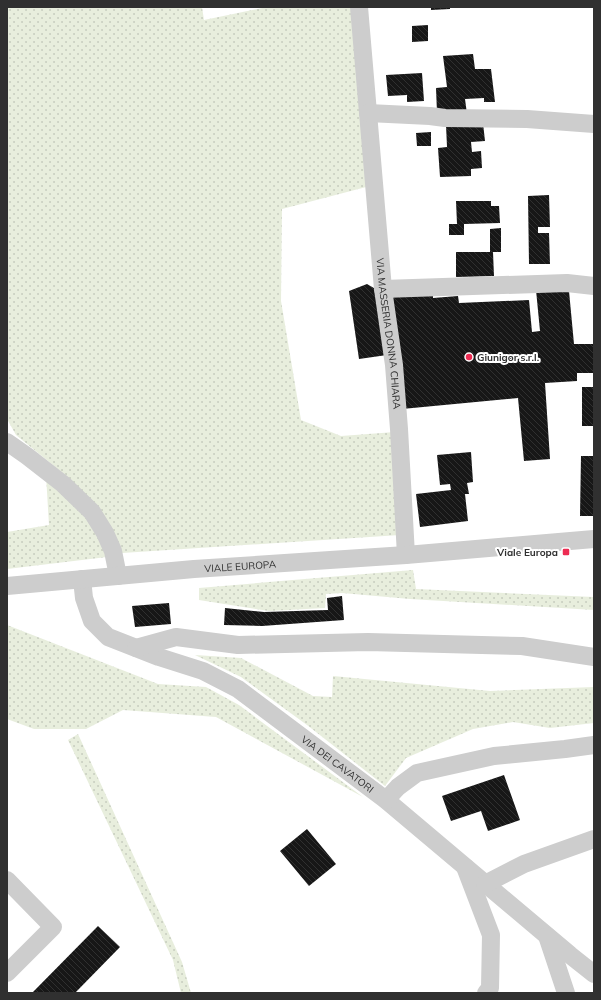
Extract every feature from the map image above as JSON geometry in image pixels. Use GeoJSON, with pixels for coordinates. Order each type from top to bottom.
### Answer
{"type":"FeatureCollection","features":[{"type":"Feature","properties":{"kind":"street","name":"VIA MASSERIA DONNA CHIARA"},"geometry":{"type":"LineString","coordinates":[[359,7],[383,289],[394,365],[406,555]]}},
{"type":"Feature","properties":{"kind":"street"},"geometry":{"type":"LineString","coordinates":[[368,114],[430,116],[445,118],[527,119],[594,124]]}},
{"type":"Feature","properties":{"kind":"street"},"geometry":{"type":"LineString","coordinates":[[383,289],[567,283],[594,286]]}},
{"type":"Feature","properties":{"kind":"street"},"geometry":{"type":"LineString","coordinates":[[7,442],[64,484],[92,512],[113,551],[118,576]]}},
{"type":"Feature","properties":{"kind":"street","name":"VIALE EUROPA"},"geometry":{"type":"LineString","coordinates":[[7,586],[202,568],[406,555],[594,539]]}},
{"type":"Feature","properties":{"kind":"street","name":"VIA DEI CAVATORI"},"geometry":{"type":"LineString","coordinates":[[82,579],[84,598],[92,620],[108,637],[159,657],[203,671],[238,689],[386,800],[594,974]]}},
{"type":"Feature","properties":{"kind":"street"},"geometry":{"type":"LineString","coordinates":[[136,648],[176,637],[238,645],[368,642],[522,646],[594,657]]}},
{"type":"Feature","properties":{"kind":"street"},"geometry":{"type":"LineString","coordinates":[[386,800],[398,787],[417,773],[494,756],[594,745]]}},
{"type":"Feature","properties":{"kind":"street"},"geometry":{"type":"LineString","coordinates":[[485,884],[524,864],[594,839]]}},
{"type":"Feature","properties":{"kind":"street"},"geometry":{"type":"LineString","coordinates":[[465,866],[491,935],[490,988],[486,993]]}},
{"type":"Feature","properties":{"kind":"street"},"geometry":{"type":"LineString","coordinates":[[7,880],[53,927],[7,973]]}},
{"type":"Feature","properties":{"kind":"street"},"geometry":{"type":"LineString","coordinates":[[547,935],[566,993]]}},
{"type":"Feature","properties":{"kind":"green space"},"geometry":{"type":"Polygon","coordinates":[[[7,7],[202,7],[204,20],[267,7],[355,7],[370,186],[282,209],[281,301],[301,420],[341,436],[395,432],[400,535],[122,553],[70,479],[16,435],[7,419],[7,7]]]}},
{"type":"Feature","properties":{"kind":"green space"},"geometry":{"type":"Polygon","coordinates":[[[46,475],[75,504],[96,531],[107,557],[7,569],[7,532],[49,525],[46,475]]]}},
{"type":"Feature","properties":{"kind":"green space"},"geometry":{"type":"Polygon","coordinates":[[[413,570],[416,589],[594,597],[594,610],[410,599],[342,593],[326,594],[325,608],[269,611],[199,600],[199,588],[413,570]]]}},
{"type":"Feature","properties":{"kind":"green space"},"geometry":{"type":"Polygon","coordinates":[[[7,625],[158,684],[206,687],[239,705],[363,797],[216,717],[123,710],[86,729],[34,729],[7,719],[7,625]]]}},
{"type":"Feature","properties":{"kind":"green space"},"geometry":{"type":"Polygon","coordinates":[[[195,655],[241,658],[313,696],[332,697],[333,676],[490,691],[594,687],[594,723],[550,728],[513,722],[473,729],[406,758],[385,786],[307,725],[241,677],[195,655]]]}},
{"type":"Feature","properties":{"kind":"green space"},"geometry":{"type":"Polygon","coordinates":[[[78,734],[182,962],[191,993],[181,993],[173,960],[68,740],[78,734]]]}},
{"type":"Feature","properties":{"kind":"building"},"geometry":{"type":"Polygon","coordinates":[[[431,7],[450,7],[450,9],[431,10],[431,7]]]}},
{"type":"Feature","properties":{"kind":"building"},"geometry":{"type":"Polygon","coordinates":[[[428,25],[428,41],[412,42],[412,26],[428,25]]]}},
{"type":"Feature","properties":{"kind":"building"},"geometry":{"type":"Polygon","coordinates":[[[473,54],[475,69],[491,69],[495,102],[484,102],[484,98],[465,99],[467,114],[437,113],[436,88],[447,87],[443,56],[473,54]]]}},
{"type":"Feature","properties":{"kind":"building"},"geometry":{"type":"Polygon","coordinates":[[[422,73],[424,101],[407,102],[407,95],[388,96],[386,75],[422,73]]]}},
{"type":"Feature","properties":{"kind":"building"},"geometry":{"type":"Polygon","coordinates":[[[483,123],[485,141],[471,142],[472,152],[481,151],[482,168],[471,169],[471,176],[440,177],[438,148],[447,147],[446,125],[483,123]]]}},
{"type":"Feature","properties":{"kind":"building"},"geometry":{"type":"Polygon","coordinates":[[[431,132],[431,146],[417,146],[416,133],[431,132]]]}},
{"type":"Feature","properties":{"kind":"building"},"geometry":{"type":"Polygon","coordinates":[[[549,195],[550,227],[538,227],[538,233],[549,233],[550,264],[529,264],[528,196],[549,195]]]}},
{"type":"Feature","properties":{"kind":"building"},"geometry":{"type":"Polygon","coordinates":[[[456,201],[491,201],[491,206],[499,206],[500,223],[464,224],[464,235],[449,235],[449,224],[457,224],[456,201]]]}},
{"type":"Feature","properties":{"kind":"building"},"geometry":{"type":"Polygon","coordinates":[[[501,228],[501,252],[493,252],[494,276],[456,277],[456,252],[490,252],[490,229],[501,228]]]}},
{"type":"Feature","properties":{"kind":"building"},"geometry":{"type":"Polygon","coordinates":[[[367,284],[379,291],[387,355],[359,359],[349,291],[367,284]]]}},
{"type":"Feature","properties":{"kind":"building","name":"Giunigor s.r.l."},"geometry":{"type":"Polygon","coordinates":[[[536,290],[569,291],[574,344],[594,344],[594,373],[577,373],[577,381],[545,383],[550,459],[524,461],[518,398],[402,409],[389,294],[433,291],[433,298],[458,296],[459,303],[529,300],[532,332],[540,331],[536,290]]]}},
{"type":"Feature","properties":{"kind":"building"},"geometry":{"type":"Polygon","coordinates":[[[582,387],[594,387],[594,426],[582,426],[582,387]]]}},
{"type":"Feature","properties":{"kind":"building"},"geometry":{"type":"Polygon","coordinates":[[[471,452],[473,482],[467,483],[469,494],[465,494],[468,521],[420,527],[416,494],[451,490],[450,484],[440,485],[437,455],[471,452]]]}},
{"type":"Feature","properties":{"kind":"building"},"geometry":{"type":"Polygon","coordinates":[[[581,456],[594,456],[594,516],[580,516],[581,456]]]}},
{"type":"Feature","properties":{"kind":"building"},"geometry":{"type":"Polygon","coordinates":[[[342,596],[344,620],[262,626],[224,625],[225,608],[264,612],[328,610],[327,598],[342,596]]]}},
{"type":"Feature","properties":{"kind":"building"},"geometry":{"type":"Polygon","coordinates":[[[169,603],[171,624],[135,627],[132,606],[169,603]]]}},
{"type":"Feature","properties":{"kind":"building"},"geometry":{"type":"Polygon","coordinates":[[[504,775],[520,820],[488,831],[481,811],[451,821],[442,796],[504,775]]]}},
{"type":"Feature","properties":{"kind":"building"},"geometry":{"type":"Polygon","coordinates":[[[307,829],[336,864],[309,886],[280,851],[307,829]]]}},
{"type":"Feature","properties":{"kind":"building"},"geometry":{"type":"Polygon","coordinates":[[[98,926],[120,947],[75,993],[32,993],[98,926]]]}},
{"type":"Feature","properties":{"kind":"place","name":"Giunigor s.r.l."},"geometry":{"type":"Point","coordinates":[469,357]}},
{"type":"Feature","properties":{"kind":"place","name":"Viale Europa"},"geometry":{"type":"Point","coordinates":[566,552]}}]}
